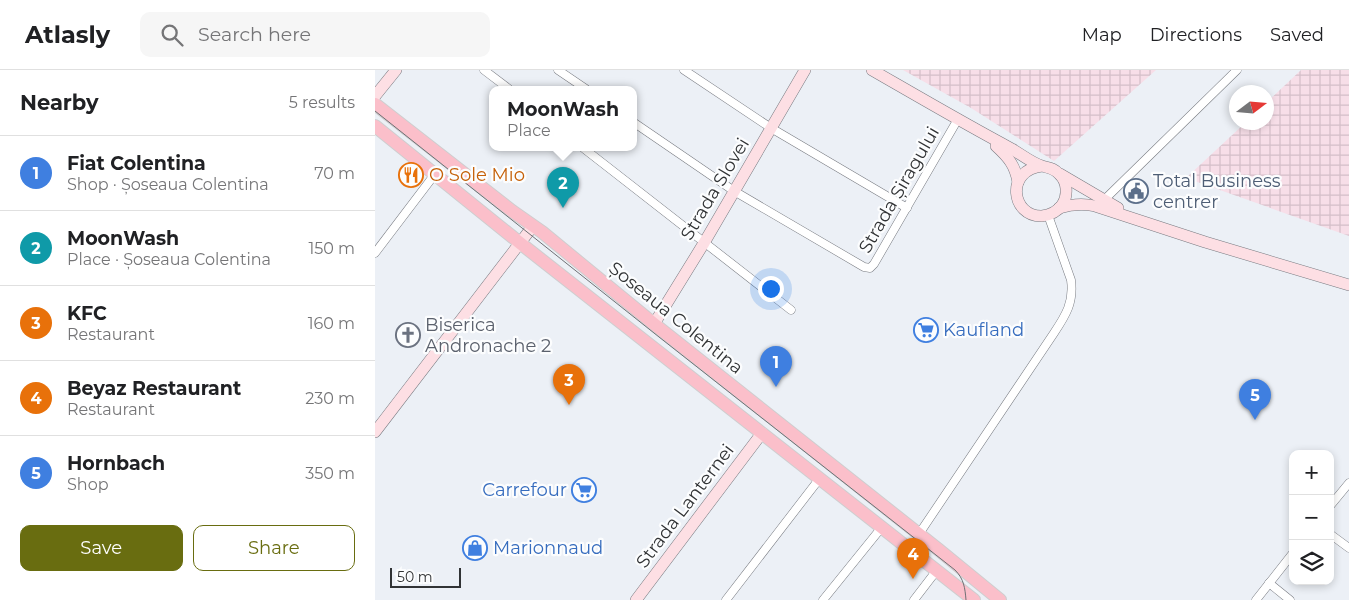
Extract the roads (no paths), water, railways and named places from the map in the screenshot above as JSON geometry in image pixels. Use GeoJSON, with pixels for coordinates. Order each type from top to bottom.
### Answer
{"type":"FeatureCollection","features":[{"type":"Feature","properties":{"kind":"main road"},"geometry":{"type":"LineString","coordinates":[[375,96],[396,70]]}},
{"type":"Feature","properties":{"kind":"main road","name":"Strada Slovei"},"geometry":{"type":"LineString","coordinates":[[654,324],[805,70]]}},
{"type":"Feature","properties":{"kind":"main road"},"geometry":{"type":"LineString","coordinates":[[873,70],[984,134],[1042,166],[1053,169],[1143,221]]}},
{"type":"Feature","properties":{"kind":"main road","name":"Șoseaua Colentina"},"geometry":{"type":"LineString","coordinates":[[375,104],[533,226],[1000,600]]}},
{"type":"Feature","properties":{"kind":"main road","name":"Șoseaua Colentina"},"geometry":{"type":"LineString","coordinates":[[375,126],[520,243],[974,600]]}},
{"type":"Feature","properties":{"kind":"main road"},"geometry":{"type":"LineString","coordinates":[[984,134],[1010,159],[1017,173],[1018,182]]}},
{"type":"Feature","properties":{"kind":"main road"},"geometry":{"type":"LineString","coordinates":[[1042,166],[1028,170],[1022,175],[1016,189],[1020,204],[1033,214],[1040,216],[1048,215],[1059,208],[1064,202],[1066,187],[1059,173]]}},
{"type":"Feature","properties":{"kind":"main road"},"geometry":{"type":"LineString","coordinates":[[1059,208],[1075,204],[1086,204],[1349,285]]}},
{"type":"Feature","properties":{"kind":"main road"},"geometry":{"type":"LineString","coordinates":[[375,432],[533,226]]}},
{"type":"Feature","properties":{"kind":"main road","name":"Strada Lanternei"},"geometry":{"type":"LineString","coordinates":[[636,600],[762,433]]}},
{"type":"Feature","properties":{"kind":"street"},"geometry":{"type":"LineString","coordinates":[[484,70],[505,86]]}},
{"type":"Feature","properties":{"kind":"street"},"geometry":{"type":"LineString","coordinates":[[558,70],[582,86]]}},
{"type":"Feature","properties":{"kind":"street"},"geometry":{"type":"LineString","coordinates":[[684,70],[771,128],[907,208]]}},
{"type":"Feature","properties":{"kind":"street"},"geometry":{"type":"LineString","coordinates":[[1104,200],[1237,70]]}},
{"type":"Feature","properties":{"kind":"street","name":"Strada Șiragului"},"geometry":{"type":"LineString","coordinates":[[637,125],[734,191],[870,268],[958,119]]}},
{"type":"Feature","properties":{"kind":"street"},"geometry":{"type":"LineString","coordinates":[[587,151],[791,310]]}},
{"type":"Feature","properties":{"kind":"street"},"geometry":{"type":"LineString","coordinates":[[375,253],[435,174]]}},
{"type":"Feature","properties":{"kind":"street"},"geometry":{"type":"LineString","coordinates":[[919,534],[1050,340],[1068,310],[1072,290],[1071,280],[1048,215]]}},
{"type":"Feature","properties":{"kind":"street"},"geometry":{"type":"LineString","coordinates":[[726,600],[820,478]]}},
{"type":"Feature","properties":{"kind":"street"},"geometry":{"type":"LineString","coordinates":[[1334,501],[1349,483]]}},
{"type":"Feature","properties":{"kind":"street"},"geometry":{"type":"LineString","coordinates":[[823,600],[882,527]]}},
{"type":"Feature","properties":{"kind":"street"},"geometry":{"type":"LineString","coordinates":[[1334,537],[1349,548]]}},
{"type":"Feature","properties":{"kind":"street"},"geometry":{"type":"LineString","coordinates":[[1256,600],[1289,558]]}},
{"type":"Feature","properties":{"kind":"street"},"geometry":{"type":"LineString","coordinates":[[913,600],[937,570]]}},
{"type":"Feature","properties":{"kind":"street"},"geometry":{"type":"LineString","coordinates":[[1269,583],[1291,600]]}},
{"type":"Feature","properties":{"kind":"tram line"},"geometry":{"type":"LineString","coordinates":[[375,111],[955,570],[963,584],[966,600]]}},
{"type":"Feature","properties":{"kind":"place","name":"O Sole Mio"},"geometry":{"type":"Point","coordinates":[411,175]}},
{"type":"Feature","properties":{"kind":"place","name":"Total Business centrer"},"geometry":{"type":"Point","coordinates":[1136,191]}},
{"type":"Feature","properties":{"kind":"place","name":"MoonWash"},"geometry":{"type":"Point","coordinates":[563,208]}},
{"type":"Feature","properties":{"kind":"place","name":"Kaufland"},"geometry":{"type":"Point","coordinates":[926,330]}},
{"type":"Feature","properties":{"kind":"place","name":"Biserica Andronache 2"},"geometry":{"type":"Point","coordinates":[408,335]}},
{"type":"Feature","properties":{"kind":"place","name":"Fiat Colentina"},"geometry":{"type":"Point","coordinates":[776,387]}},
{"type":"Feature","properties":{"kind":"place","name":"KFC"},"geometry":{"type":"Point","coordinates":[569,405]}},
{"type":"Feature","properties":{"kind":"place","name":"Hornbach"},"geometry":{"type":"Point","coordinates":[1255,420]}},
{"type":"Feature","properties":{"kind":"place","name":"Carrefour"},"geometry":{"type":"Point","coordinates":[584,490]}},
{"type":"Feature","properties":{"kind":"place","name":"Marionnaud"},"geometry":{"type":"Point","coordinates":[475,548]}},
{"type":"Feature","properties":{"kind":"place","name":"Beyaz Restaurant"},"geometry":{"type":"Point","coordinates":[913,579]}}]}
